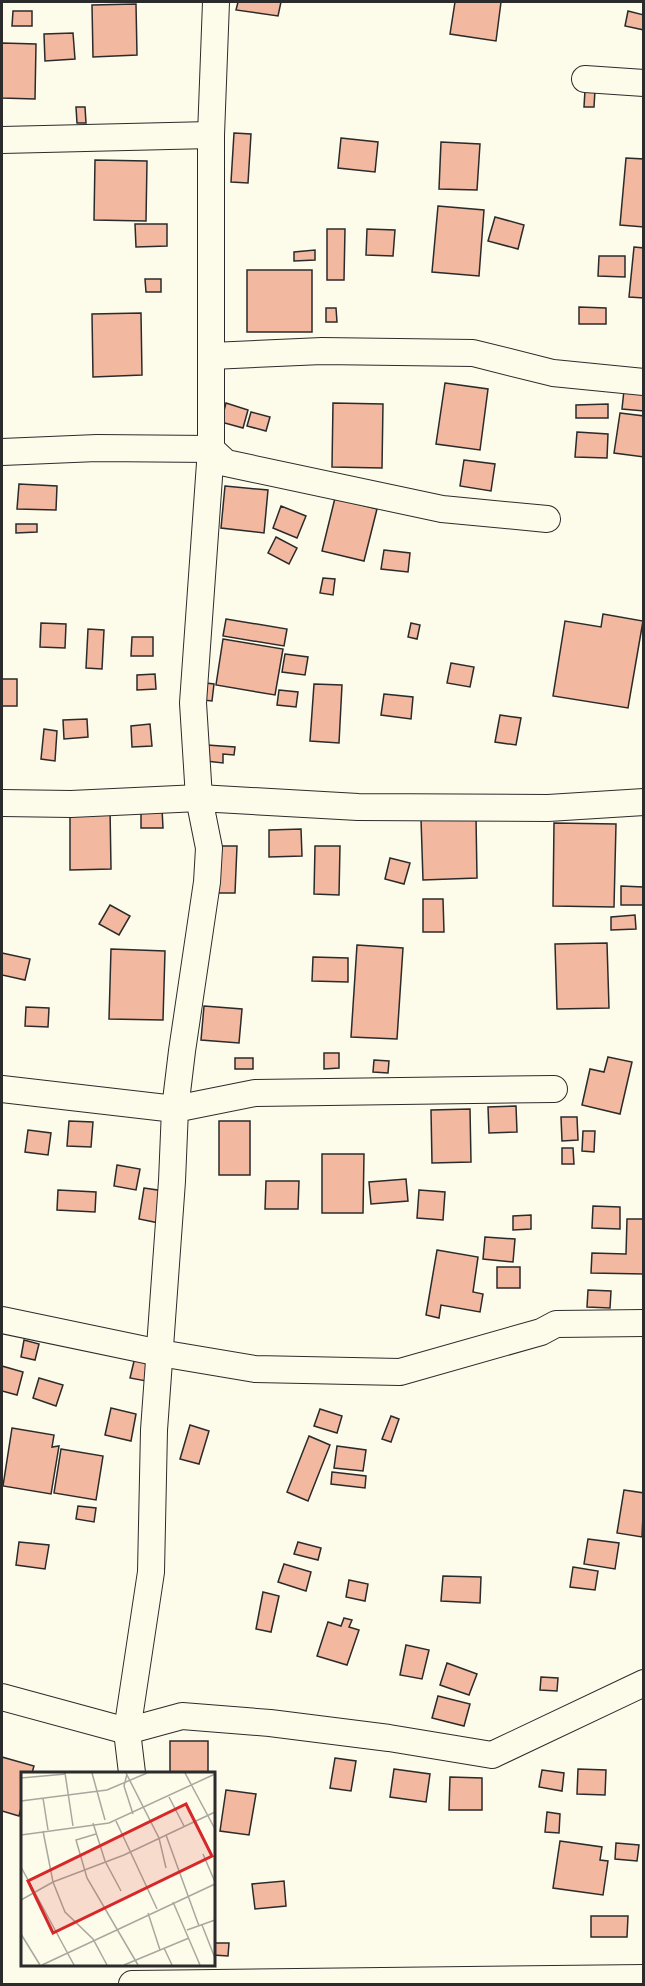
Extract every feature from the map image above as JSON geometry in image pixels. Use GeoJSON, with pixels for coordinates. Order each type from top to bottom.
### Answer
{"type":"FeatureCollection","features":[{"type":"Feature","properties":{"kind":"street"},"geometry":{"type":"LineString","coordinates":[[132,1772],[127,1731],[151,1572],[154,1430],[175,1109],[207,882],[209,848],[199,798],[193,703],[211,449],[211,135],[216,2]]}},
{"type":"Feature","properties":{"kind":"street"},"geometry":{"type":"LineString","coordinates":[[585,79],[644,83]]}},
{"type":"Feature","properties":{"kind":"street"},"geometry":{"type":"LineString","coordinates":[[2,140],[211,135]]}},
{"type":"Feature","properties":{"kind":"street"},"geometry":{"type":"LineString","coordinates":[[211,356],[322,351],[473,353],[553,373],[644,382]]}},
{"type":"Feature","properties":{"kind":"street"},"geometry":{"type":"LineString","coordinates":[[2,452],[97,448],[211,449],[226,463],[442,509],[547,519]]}},
{"type":"Feature","properties":{"kind":"street"},"geometry":{"type":"LineString","coordinates":[[2,803],[70,804],[199,798],[358,807],[548,808],[644,802]]}},
{"type":"Feature","properties":{"kind":"street"},"geometry":{"type":"LineString","coordinates":[[2,1089],[175,1109],[255,1093],[554,1089]]}},
{"type":"Feature","properties":{"kind":"street"},"geometry":{"type":"LineString","coordinates":[[2,1320],[160,1353],[255,1369],[400,1372],[541,1332],[556,1324],[644,1323]]}},
{"type":"Feature","properties":{"kind":"street"},"geometry":{"type":"LineString","coordinates":[[2,1697],[127,1731],[182,1716],[270,1723],[389,1738],[492,1755],[644,1683]]}},
{"type":"Feature","properties":{"kind":"street"},"geometry":{"type":"LineString","coordinates":[[147,1965],[147,1984]]}},
{"type":"Feature","properties":{"kind":"street"},"geometry":{"type":"LineString","coordinates":[[132,1984],[644,1978]]}},
{"type":"Feature","properties":{"kind":"building"},"geometry":{"type":"Polygon","coordinates":[[[238,2],[281,2],[278,16],[236,10],[238,2]]]}},
{"type":"Feature","properties":{"kind":"building"},"geometry":{"type":"Polygon","coordinates":[[[455,2],[501,2],[496,41],[450,34],[455,2]]]}},
{"type":"Feature","properties":{"kind":"building"},"geometry":{"type":"Polygon","coordinates":[[[136,4],[137,55],[93,57],[92,5],[136,4]]]}},
{"type":"Feature","properties":{"kind":"building"},"geometry":{"type":"Polygon","coordinates":[[[13,11],[32,11],[32,26],[12,26],[13,11]]]}},
{"type":"Feature","properties":{"kind":"building"},"geometry":{"type":"Polygon","coordinates":[[[628,11],[644,15],[644,30],[625,26],[628,11]]]}},
{"type":"Feature","properties":{"kind":"building"},"geometry":{"type":"Polygon","coordinates":[[[73,33],[75,59],[45,61],[44,34],[73,33]]]}},
{"type":"Feature","properties":{"kind":"building"},"geometry":{"type":"Polygon","coordinates":[[[2,43],[36,44],[35,99],[2,98],[2,43]]]}},
{"type":"Feature","properties":{"kind":"building"},"geometry":{"type":"Polygon","coordinates":[[[585,90],[595,90],[594,107],[584,107],[585,90]]]}},
{"type":"Feature","properties":{"kind":"building"},"geometry":{"type":"Polygon","coordinates":[[[76,107],[85,107],[86,123],[77,123],[76,107]]]}},
{"type":"Feature","properties":{"kind":"building"},"geometry":{"type":"Polygon","coordinates":[[[234,133],[251,134],[248,183],[231,182],[234,133]]]}},
{"type":"Feature","properties":{"kind":"building"},"geometry":{"type":"Polygon","coordinates":[[[341,138],[378,142],[375,172],[338,168],[341,138]]]}},
{"type":"Feature","properties":{"kind":"building"},"geometry":{"type":"Polygon","coordinates":[[[441,142],[480,144],[477,190],[439,189],[441,142]]]}},
{"type":"Feature","properties":{"kind":"building"},"geometry":{"type":"Polygon","coordinates":[[[626,158],[644,159],[644,227],[620,225],[626,158]]]}},
{"type":"Feature","properties":{"kind":"building"},"geometry":{"type":"Polygon","coordinates":[[[95,160],[147,161],[146,221],[94,220],[95,160]]]}},
{"type":"Feature","properties":{"kind":"building"},"geometry":{"type":"Polygon","coordinates":[[[438,206],[484,210],[479,276],[432,272],[438,206]]]}},
{"type":"Feature","properties":{"kind":"building"},"geometry":{"type":"Polygon","coordinates":[[[495,217],[524,225],[518,249],[488,241],[495,217]]]}},
{"type":"Feature","properties":{"kind":"building"},"geometry":{"type":"Polygon","coordinates":[[[135,224],[167,224],[167,246],[136,247],[135,224]]]}},
{"type":"Feature","properties":{"kind":"building"},"geometry":{"type":"Polygon","coordinates":[[[327,229],[345,229],[344,280],[327,280],[327,229]]]}},
{"type":"Feature","properties":{"kind":"building"},"geometry":{"type":"Polygon","coordinates":[[[367,229],[395,230],[393,256],[366,255],[367,229]]]}},
{"type":"Feature","properties":{"kind":"building"},"geometry":{"type":"Polygon","coordinates":[[[634,247],[644,248],[644,298],[629,297],[634,247]]]}},
{"type":"Feature","properties":{"kind":"building"},"geometry":{"type":"Polygon","coordinates":[[[315,250],[315,260],[294,261],[294,252],[315,250]]]}},
{"type":"Feature","properties":{"kind":"building"},"geometry":{"type":"Polygon","coordinates":[[[599,256],[625,256],[625,277],[598,276],[599,256]]]}},
{"type":"Feature","properties":{"kind":"building"},"geometry":{"type":"Polygon","coordinates":[[[247,270],[312,270],[312,332],[247,332],[247,270]]]}},
{"type":"Feature","properties":{"kind":"building"},"geometry":{"type":"Polygon","coordinates":[[[145,279],[161,279],[161,292],[146,292],[145,279]]]}},
{"type":"Feature","properties":{"kind":"building"},"geometry":{"type":"Polygon","coordinates":[[[579,307],[606,308],[606,324],[579,324],[579,307]]]}},
{"type":"Feature","properties":{"kind":"building"},"geometry":{"type":"Polygon","coordinates":[[[326,308],[336,308],[337,322],[326,322],[326,308]]]}},
{"type":"Feature","properties":{"kind":"building"},"geometry":{"type":"Polygon","coordinates":[[[141,313],[142,375],[93,377],[92,314],[141,313]]]}},
{"type":"Feature","properties":{"kind":"building"},"geometry":{"type":"Polygon","coordinates":[[[445,383],[488,389],[480,450],[436,444],[445,383]]]}},
{"type":"Feature","properties":{"kind":"building"},"geometry":{"type":"Polygon","coordinates":[[[624,390],[644,392],[644,411],[622,409],[624,390]]]}},
{"type":"Feature","properties":{"kind":"building"},"geometry":{"type":"Polygon","coordinates":[[[226,403],[248,410],[243,428],[221,422],[226,403]]]}},
{"type":"Feature","properties":{"kind":"building"},"geometry":{"type":"Polygon","coordinates":[[[333,403],[383,404],[382,468],[332,467],[333,403]]]}},
{"type":"Feature","properties":{"kind":"building"},"geometry":{"type":"Polygon","coordinates":[[[608,404],[608,418],[576,418],[576,405],[608,404]]]}},
{"type":"Feature","properties":{"kind":"building"},"geometry":{"type":"Polygon","coordinates":[[[251,412],[270,417],[266,431],[247,426],[251,412]]]}},
{"type":"Feature","properties":{"kind":"building"},"geometry":{"type":"Polygon","coordinates":[[[620,413],[644,416],[644,457],[614,453],[620,413]]]}},
{"type":"Feature","properties":{"kind":"building"},"geometry":{"type":"Polygon","coordinates":[[[577,432],[608,434],[607,458],[575,457],[577,432]]]}},
{"type":"Feature","properties":{"kind":"building"},"geometry":{"type":"Polygon","coordinates":[[[464,460],[495,464],[491,491],[460,486],[464,460]]]}},
{"type":"Feature","properties":{"kind":"building"},"geometry":{"type":"Polygon","coordinates":[[[19,484],[57,486],[56,510],[17,509],[19,484]]]}},
{"type":"Feature","properties":{"kind":"building"},"geometry":{"type":"Polygon","coordinates":[[[225,486],[268,490],[264,533],[221,528],[225,486]]]}},
{"type":"Feature","properties":{"kind":"building"},"geometry":{"type":"Polygon","coordinates":[[[335,498],[377,509],[364,561],[322,551],[335,498]]]}},
{"type":"Feature","properties":{"kind":"building"},"geometry":{"type":"Polygon","coordinates":[[[281,506],[306,516],[297,538],[273,528],[281,506]]]}},
{"type":"Feature","properties":{"kind":"building"},"geometry":{"type":"Polygon","coordinates":[[[16,524],[37,524],[37,532],[16,533],[16,524]]]}},
{"type":"Feature","properties":{"kind":"building"},"geometry":{"type":"Polygon","coordinates":[[[276,537],[297,548],[289,564],[268,553],[276,537]]]}},
{"type":"Feature","properties":{"kind":"building"},"geometry":{"type":"Polygon","coordinates":[[[384,550],[410,553],[408,572],[381,569],[384,550]]]}},
{"type":"Feature","properties":{"kind":"building"},"geometry":{"type":"Polygon","coordinates":[[[323,578],[335,579],[333,595],[320,593],[323,578]]]}},
{"type":"Feature","properties":{"kind":"building"},"geometry":{"type":"Polygon","coordinates":[[[603,614],[643,621],[628,708],[553,696],[565,621],[601,627],[603,614]]]}},
{"type":"Feature","properties":{"kind":"building"},"geometry":{"type":"Polygon","coordinates":[[[226,619],[287,629],[284,646],[223,636],[226,619]]]}},
{"type":"Feature","properties":{"kind":"building"},"geometry":{"type":"Polygon","coordinates":[[[41,623],[66,624],[65,648],[40,647],[41,623]]]}},
{"type":"Feature","properties":{"kind":"building"},"geometry":{"type":"Polygon","coordinates":[[[411,623],[420,625],[417,639],[408,637],[411,623]]]}},
{"type":"Feature","properties":{"kind":"building"},"geometry":{"type":"Polygon","coordinates":[[[88,629],[104,630],[102,669],[86,668],[88,629]]]}},
{"type":"Feature","properties":{"kind":"building"},"geometry":{"type":"Polygon","coordinates":[[[132,637],[153,637],[153,656],[131,656],[132,637]]]}},
{"type":"Feature","properties":{"kind":"building"},"geometry":{"type":"Polygon","coordinates":[[[223,639],[283,649],[275,695],[216,685],[223,639]]]}},
{"type":"Feature","properties":{"kind":"building"},"geometry":{"type":"Polygon","coordinates":[[[285,654],[308,657],[305,675],[282,672],[285,654]]]}},
{"type":"Feature","properties":{"kind":"building"},"geometry":{"type":"Polygon","coordinates":[[[451,663],[474,667],[470,687],[447,683],[451,663]]]}},
{"type":"Feature","properties":{"kind":"building"},"geometry":{"type":"Polygon","coordinates":[[[155,674],[156,689],[137,690],[137,675],[155,674]]]}},
{"type":"Feature","properties":{"kind":"building"},"geometry":{"type":"Polygon","coordinates":[[[2,679],[17,679],[17,706],[2,706],[2,679]]]}},
{"type":"Feature","properties":{"kind":"building"},"geometry":{"type":"Polygon","coordinates":[[[197,682],[214,684],[212,701],[195,699],[197,682]]]}},
{"type":"Feature","properties":{"kind":"building"},"geometry":{"type":"Polygon","coordinates":[[[314,684],[342,685],[339,743],[310,741],[314,684]]]}},
{"type":"Feature","properties":{"kind":"building"},"geometry":{"type":"Polygon","coordinates":[[[279,690],[298,692],[296,707],[277,705],[279,690]]]}},
{"type":"Feature","properties":{"kind":"building"},"geometry":{"type":"Polygon","coordinates":[[[384,694],[413,697],[411,719],[381,715],[384,694]]]}},
{"type":"Feature","properties":{"kind":"building"},"geometry":{"type":"Polygon","coordinates":[[[500,715],[521,718],[516,745],[495,742],[500,715]]]}},
{"type":"Feature","properties":{"kind":"building"},"geometry":{"type":"Polygon","coordinates":[[[87,719],[88,737],[64,739],[63,720],[87,719]]]}},
{"type":"Feature","properties":{"kind":"building"},"geometry":{"type":"Polygon","coordinates":[[[150,724],[152,746],[132,747],[131,726],[150,724]]]}},
{"type":"Feature","properties":{"kind":"building"},"geometry":{"type":"Polygon","coordinates":[[[44,729],[57,731],[55,761],[41,759],[44,729]]]}},
{"type":"Feature","properties":{"kind":"building"},"geometry":{"type":"Polygon","coordinates":[[[207,745],[235,747],[234,755],[223,754],[223,763],[206,761],[207,745]]]}},
{"type":"Feature","properties":{"kind":"building"},"geometry":{"type":"Polygon","coordinates":[[[110,808],[111,869],[70,870],[70,809],[110,808]]]}},
{"type":"Feature","properties":{"kind":"building"},"geometry":{"type":"Polygon","coordinates":[[[141,809],[162,809],[163,828],[141,828],[141,809]]]}},
{"type":"Feature","properties":{"kind":"building"},"geometry":{"type":"Polygon","coordinates":[[[476,817],[477,878],[423,880],[421,819],[476,817]]]}},
{"type":"Feature","properties":{"kind":"building"},"geometry":{"type":"Polygon","coordinates":[[[554,823],[616,824],[614,907],[553,906],[554,823]]]}},
{"type":"Feature","properties":{"kind":"building"},"geometry":{"type":"Polygon","coordinates":[[[301,829],[302,856],[269,857],[269,830],[301,829]]]}},
{"type":"Feature","properties":{"kind":"building"},"geometry":{"type":"Polygon","coordinates":[[[217,846],[237,846],[235,893],[215,893],[217,846]]]}},
{"type":"Feature","properties":{"kind":"building"},"geometry":{"type":"Polygon","coordinates":[[[315,846],[340,846],[339,895],[314,894],[315,846]]]}},
{"type":"Feature","properties":{"kind":"building"},"geometry":{"type":"Polygon","coordinates":[[[390,858],[410,863],[404,884],[385,879],[390,858]]]}},
{"type":"Feature","properties":{"kind":"building"},"geometry":{"type":"Polygon","coordinates":[[[621,886],[643,887],[643,905],[621,905],[621,886]]]}},
{"type":"Feature","properties":{"kind":"building"},"geometry":{"type":"Polygon","coordinates":[[[423,899],[443,899],[444,932],[423,932],[423,899]]]}},
{"type":"Feature","properties":{"kind":"building"},"geometry":{"type":"Polygon","coordinates":[[[110,905],[130,916],[119,935],[99,924],[110,905]]]}},
{"type":"Feature","properties":{"kind":"building"},"geometry":{"type":"Polygon","coordinates":[[[635,915],[636,929],[611,930],[611,917],[635,915]]]}},
{"type":"Feature","properties":{"kind":"building"},"geometry":{"type":"Polygon","coordinates":[[[607,943],[609,1008],[557,1009],[555,944],[607,943]]]}},
{"type":"Feature","properties":{"kind":"building"},"geometry":{"type":"Polygon","coordinates":[[[357,945],[403,948],[397,1039],[351,1037],[357,945]]]}},
{"type":"Feature","properties":{"kind":"building"},"geometry":{"type":"Polygon","coordinates":[[[111,949],[165,951],[163,1020],[109,1019],[111,949]]]}},
{"type":"Feature","properties":{"kind":"building"},"geometry":{"type":"Polygon","coordinates":[[[2,953],[30,959],[25,980],[2,975],[2,953]]]}},
{"type":"Feature","properties":{"kind":"building"},"geometry":{"type":"Polygon","coordinates":[[[313,957],[348,958],[348,982],[312,981],[313,957]]]}},
{"type":"Feature","properties":{"kind":"building"},"geometry":{"type":"Polygon","coordinates":[[[204,1006],[242,1009],[239,1043],[201,1040],[204,1006]]]}},
{"type":"Feature","properties":{"kind":"building"},"geometry":{"type":"Polygon","coordinates":[[[26,1007],[49,1008],[48,1027],[25,1026],[26,1007]]]}},
{"type":"Feature","properties":{"kind":"building"},"geometry":{"type":"Polygon","coordinates":[[[324,1053],[339,1053],[339,1068],[324,1069],[324,1053]]]}},
{"type":"Feature","properties":{"kind":"building"},"geometry":{"type":"Polygon","coordinates":[[[608,1057],[632,1062],[620,1114],[582,1105],[590,1069],[604,1072],[608,1057]]]}},
{"type":"Feature","properties":{"kind":"building"},"geometry":{"type":"Polygon","coordinates":[[[235,1058],[253,1058],[253,1069],[235,1069],[235,1058]]]}},
{"type":"Feature","properties":{"kind":"building"},"geometry":{"type":"Polygon","coordinates":[[[374,1060],[389,1061],[388,1073],[373,1072],[374,1060]]]}},
{"type":"Feature","properties":{"kind":"building"},"geometry":{"type":"Polygon","coordinates":[[[516,1106],[517,1132],[489,1133],[488,1107],[516,1106]]]}},
{"type":"Feature","properties":{"kind":"building"},"geometry":{"type":"Polygon","coordinates":[[[470,1109],[471,1162],[432,1163],[431,1110],[470,1109]]]}},
{"type":"Feature","properties":{"kind":"building"},"geometry":{"type":"Polygon","coordinates":[[[561,1117],[577,1117],[578,1140],[562,1141],[561,1117]]]}},
{"type":"Feature","properties":{"kind":"building"},"geometry":{"type":"Polygon","coordinates":[[[69,1121],[93,1122],[91,1147],[67,1146],[69,1121]]]}},
{"type":"Feature","properties":{"kind":"building"},"geometry":{"type":"Polygon","coordinates":[[[219,1121],[250,1121],[250,1175],[219,1175],[219,1121]]]}},
{"type":"Feature","properties":{"kind":"building"},"geometry":{"type":"Polygon","coordinates":[[[28,1130],[51,1133],[48,1155],[25,1152],[28,1130]]]}},
{"type":"Feature","properties":{"kind":"building"},"geometry":{"type":"Polygon","coordinates":[[[583,1131],[595,1131],[594,1152],[582,1151],[583,1131]]]}},
{"type":"Feature","properties":{"kind":"building"},"geometry":{"type":"Polygon","coordinates":[[[562,1148],[573,1148],[574,1164],[562,1164],[562,1148]]]}},
{"type":"Feature","properties":{"kind":"building"},"geometry":{"type":"Polygon","coordinates":[[[322,1154],[364,1154],[363,1213],[322,1213],[322,1154]]]}},
{"type":"Feature","properties":{"kind":"building"},"geometry":{"type":"Polygon","coordinates":[[[117,1165],[140,1169],[136,1190],[114,1186],[117,1165]]]}},
{"type":"Feature","properties":{"kind":"building"},"geometry":{"type":"Polygon","coordinates":[[[406,1179],[408,1201],[371,1204],[369,1182],[406,1179]]]}},
{"type":"Feature","properties":{"kind":"building"},"geometry":{"type":"Polygon","coordinates":[[[266,1181],[299,1181],[298,1209],[265,1209],[266,1181]]]}},
{"type":"Feature","properties":{"kind":"building"},"geometry":{"type":"Polygon","coordinates":[[[144,1188],[164,1191],[159,1223],[139,1219],[144,1188]]]}},
{"type":"Feature","properties":{"kind":"building"},"geometry":{"type":"Polygon","coordinates":[[[58,1190],[96,1192],[95,1212],[57,1210],[58,1190]]]}},
{"type":"Feature","properties":{"kind":"building"},"geometry":{"type":"Polygon","coordinates":[[[419,1190],[445,1192],[443,1220],[417,1218],[419,1190]]]}},
{"type":"Feature","properties":{"kind":"building"},"geometry":{"type":"Polygon","coordinates":[[[593,1206],[620,1207],[620,1229],[592,1228],[593,1206]]]}},
{"type":"Feature","properties":{"kind":"building"},"geometry":{"type":"Polygon","coordinates":[[[531,1215],[531,1229],[513,1230],[513,1216],[531,1215]]]}},
{"type":"Feature","properties":{"kind":"building"},"geometry":{"type":"Polygon","coordinates":[[[627,1219],[644,1219],[644,1274],[591,1273],[592,1253],[626,1254],[627,1219]]]}},
{"type":"Feature","properties":{"kind":"building"},"geometry":{"type":"Polygon","coordinates":[[[485,1237],[515,1239],[513,1262],[483,1259],[485,1237]]]}},
{"type":"Feature","properties":{"kind":"building"},"geometry":{"type":"Polygon","coordinates":[[[437,1250],[478,1257],[473,1292],[483,1294],[480,1312],[441,1305],[439,1318],[426,1315],[437,1250]]]}},
{"type":"Feature","properties":{"kind":"building"},"geometry":{"type":"Polygon","coordinates":[[[497,1267],[520,1267],[520,1288],[497,1288],[497,1267]]]}},
{"type":"Feature","properties":{"kind":"building"},"geometry":{"type":"Polygon","coordinates":[[[588,1290],[611,1291],[610,1308],[587,1307],[588,1290]]]}},
{"type":"Feature","properties":{"kind":"building"},"geometry":{"type":"Polygon","coordinates":[[[24,1340],[39,1344],[35,1360],[21,1357],[24,1340]]]}},
{"type":"Feature","properties":{"kind":"building"},"geometry":{"type":"Polygon","coordinates":[[[135,1357],[151,1361],[146,1381],[130,1378],[135,1357]]]}},
{"type":"Feature","properties":{"kind":"building"},"geometry":{"type":"Polygon","coordinates":[[[2,1366],[23,1372],[17,1395],[2,1391],[2,1366]]]}},
{"type":"Feature","properties":{"kind":"building"},"geometry":{"type":"Polygon","coordinates":[[[39,1378],[63,1385],[56,1406],[33,1398],[39,1378]]]}},
{"type":"Feature","properties":{"kind":"building"},"geometry":{"type":"Polygon","coordinates":[[[111,1408],[136,1414],[131,1441],[105,1435],[111,1408]]]}},
{"type":"Feature","properties":{"kind":"building"},"geometry":{"type":"Polygon","coordinates":[[[320,1409],[342,1416],[337,1433],[314,1426],[320,1409]]]}},
{"type":"Feature","properties":{"kind":"building"},"geometry":{"type":"Polygon","coordinates":[[[391,1416],[399,1419],[391,1442],[382,1439],[391,1416]]]}},
{"type":"Feature","properties":{"kind":"building"},"geometry":{"type":"Polygon","coordinates":[[[190,1425],[209,1431],[199,1464],[180,1459],[190,1425]]]}},
{"type":"Feature","properties":{"kind":"building"},"geometry":{"type":"Polygon","coordinates":[[[12,1428],[54,1435],[52,1447],[59,1446],[51,1494],[3,1486],[12,1428]]]}},
{"type":"Feature","properties":{"kind":"building"},"geometry":{"type":"Polygon","coordinates":[[[309,1436],[330,1445],[308,1501],[287,1492],[309,1436]]]}},
{"type":"Feature","properties":{"kind":"building"},"geometry":{"type":"Polygon","coordinates":[[[337,1446],[366,1450],[363,1471],[334,1468],[337,1446]]]}},
{"type":"Feature","properties":{"kind":"building"},"geometry":{"type":"Polygon","coordinates":[[[61,1449],[103,1456],[96,1500],[54,1493],[61,1449]]]}},
{"type":"Feature","properties":{"kind":"building"},"geometry":{"type":"Polygon","coordinates":[[[332,1472],[366,1476],[365,1488],[331,1484],[332,1472]]]}},
{"type":"Feature","properties":{"kind":"building"},"geometry":{"type":"Polygon","coordinates":[[[624,1490],[644,1493],[642,1537],[617,1533],[624,1490]]]}},
{"type":"Feature","properties":{"kind":"building"},"geometry":{"type":"Polygon","coordinates":[[[78,1506],[96,1508],[94,1522],[76,1519],[78,1506]]]}},
{"type":"Feature","properties":{"kind":"building"},"geometry":{"type":"Polygon","coordinates":[[[588,1539],[619,1543],[615,1569],[584,1564],[588,1539]]]}},
{"type":"Feature","properties":{"kind":"building"},"geometry":{"type":"Polygon","coordinates":[[[19,1542],[49,1545],[45,1569],[16,1565],[19,1542]]]}},
{"type":"Feature","properties":{"kind":"building"},"geometry":{"type":"Polygon","coordinates":[[[298,1542],[321,1548],[318,1560],[294,1554],[298,1542]]]}},
{"type":"Feature","properties":{"kind":"building"},"geometry":{"type":"Polygon","coordinates":[[[284,1564],[311,1572],[306,1591],[278,1582],[284,1564]]]}},
{"type":"Feature","properties":{"kind":"building"},"geometry":{"type":"Polygon","coordinates":[[[573,1567],[598,1571],[595,1590],[570,1587],[573,1567]]]}},
{"type":"Feature","properties":{"kind":"building"},"geometry":{"type":"Polygon","coordinates":[[[443,1576],[481,1577],[480,1603],[441,1601],[443,1576]]]}},
{"type":"Feature","properties":{"kind":"building"},"geometry":{"type":"Polygon","coordinates":[[[349,1580],[368,1584],[365,1601],[346,1597],[349,1580]]]}},
{"type":"Feature","properties":{"kind":"building"},"geometry":{"type":"Polygon","coordinates":[[[263,1592],[279,1596],[271,1632],[256,1629],[263,1592]]]}},
{"type":"Feature","properties":{"kind":"building"},"geometry":{"type":"Polygon","coordinates":[[[344,1618],[352,1620],[349,1627],[359,1630],[347,1665],[317,1656],[328,1622],[341,1626],[344,1618]]]}},
{"type":"Feature","properties":{"kind":"building"},"geometry":{"type":"Polygon","coordinates":[[[406,1645],[429,1650],[422,1679],[400,1675],[406,1645]]]}},
{"type":"Feature","properties":{"kind":"building"},"geometry":{"type":"Polygon","coordinates":[[[447,1663],[477,1674],[469,1695],[440,1685],[447,1663]]]}},
{"type":"Feature","properties":{"kind":"building"},"geometry":{"type":"Polygon","coordinates":[[[541,1677],[558,1678],[557,1691],[540,1690],[541,1677]]]}},
{"type":"Feature","properties":{"kind":"building"},"geometry":{"type":"Polygon","coordinates":[[[438,1696],[470,1704],[464,1726],[432,1718],[438,1696]]]}},
{"type":"Feature","properties":{"kind":"building"},"geometry":{"type":"Polygon","coordinates":[[[170,1741],[208,1741],[208,1772],[170,1772],[170,1741]]]}},
{"type":"Feature","properties":{"kind":"building"},"geometry":{"type":"Polygon","coordinates":[[[2,1757],[34,1766],[32,1772],[21,1772],[19,1816],[2,1811],[2,1757]]]}},
{"type":"Feature","properties":{"kind":"building"},"geometry":{"type":"Polygon","coordinates":[[[335,1758],[356,1761],[351,1791],[330,1788],[335,1758]]]}},
{"type":"Feature","properties":{"kind":"building"},"geometry":{"type":"Polygon","coordinates":[[[394,1769],[430,1774],[426,1802],[390,1797],[394,1769]]]}},
{"type":"Feature","properties":{"kind":"building"},"geometry":{"type":"Polygon","coordinates":[[[578,1769],[606,1770],[605,1795],[577,1794],[578,1769]]]}},
{"type":"Feature","properties":{"kind":"building"},"geometry":{"type":"Polygon","coordinates":[[[542,1770],[564,1773],[562,1791],[539,1787],[542,1770]]]}},
{"type":"Feature","properties":{"kind":"building"},"geometry":{"type":"Polygon","coordinates":[[[450,1777],[482,1778],[482,1810],[449,1810],[450,1777]]]}},
{"type":"Feature","properties":{"kind":"building"},"geometry":{"type":"Polygon","coordinates":[[[226,1790],[256,1794],[249,1835],[220,1831],[226,1790]]]}},
{"type":"Feature","properties":{"kind":"building"},"geometry":{"type":"Polygon","coordinates":[[[547,1812],[560,1814],[559,1833],[545,1832],[547,1812]]]}},
{"type":"Feature","properties":{"kind":"building"},"geometry":{"type":"Polygon","coordinates":[[[560,1841],[602,1847],[600,1860],[608,1861],[603,1895],[553,1888],[560,1841]]]}},
{"type":"Feature","properties":{"kind":"building"},"geometry":{"type":"Polygon","coordinates":[[[616,1843],[639,1845],[637,1861],[615,1859],[616,1843]]]}},
{"type":"Feature","properties":{"kind":"building"},"geometry":{"type":"Polygon","coordinates":[[[284,1881],[286,1906],[255,1909],[252,1884],[284,1881]]]}},
{"type":"Feature","properties":{"kind":"building"},"geometry":{"type":"Polygon","coordinates":[[[591,1916],[628,1916],[627,1937],[591,1937],[591,1916]]]}},
{"type":"Feature","properties":{"kind":"building"},"geometry":{"type":"Polygon","coordinates":[[[214,1943],[229,1943],[228,1956],[214,1955],[214,1943]]]}}]}
